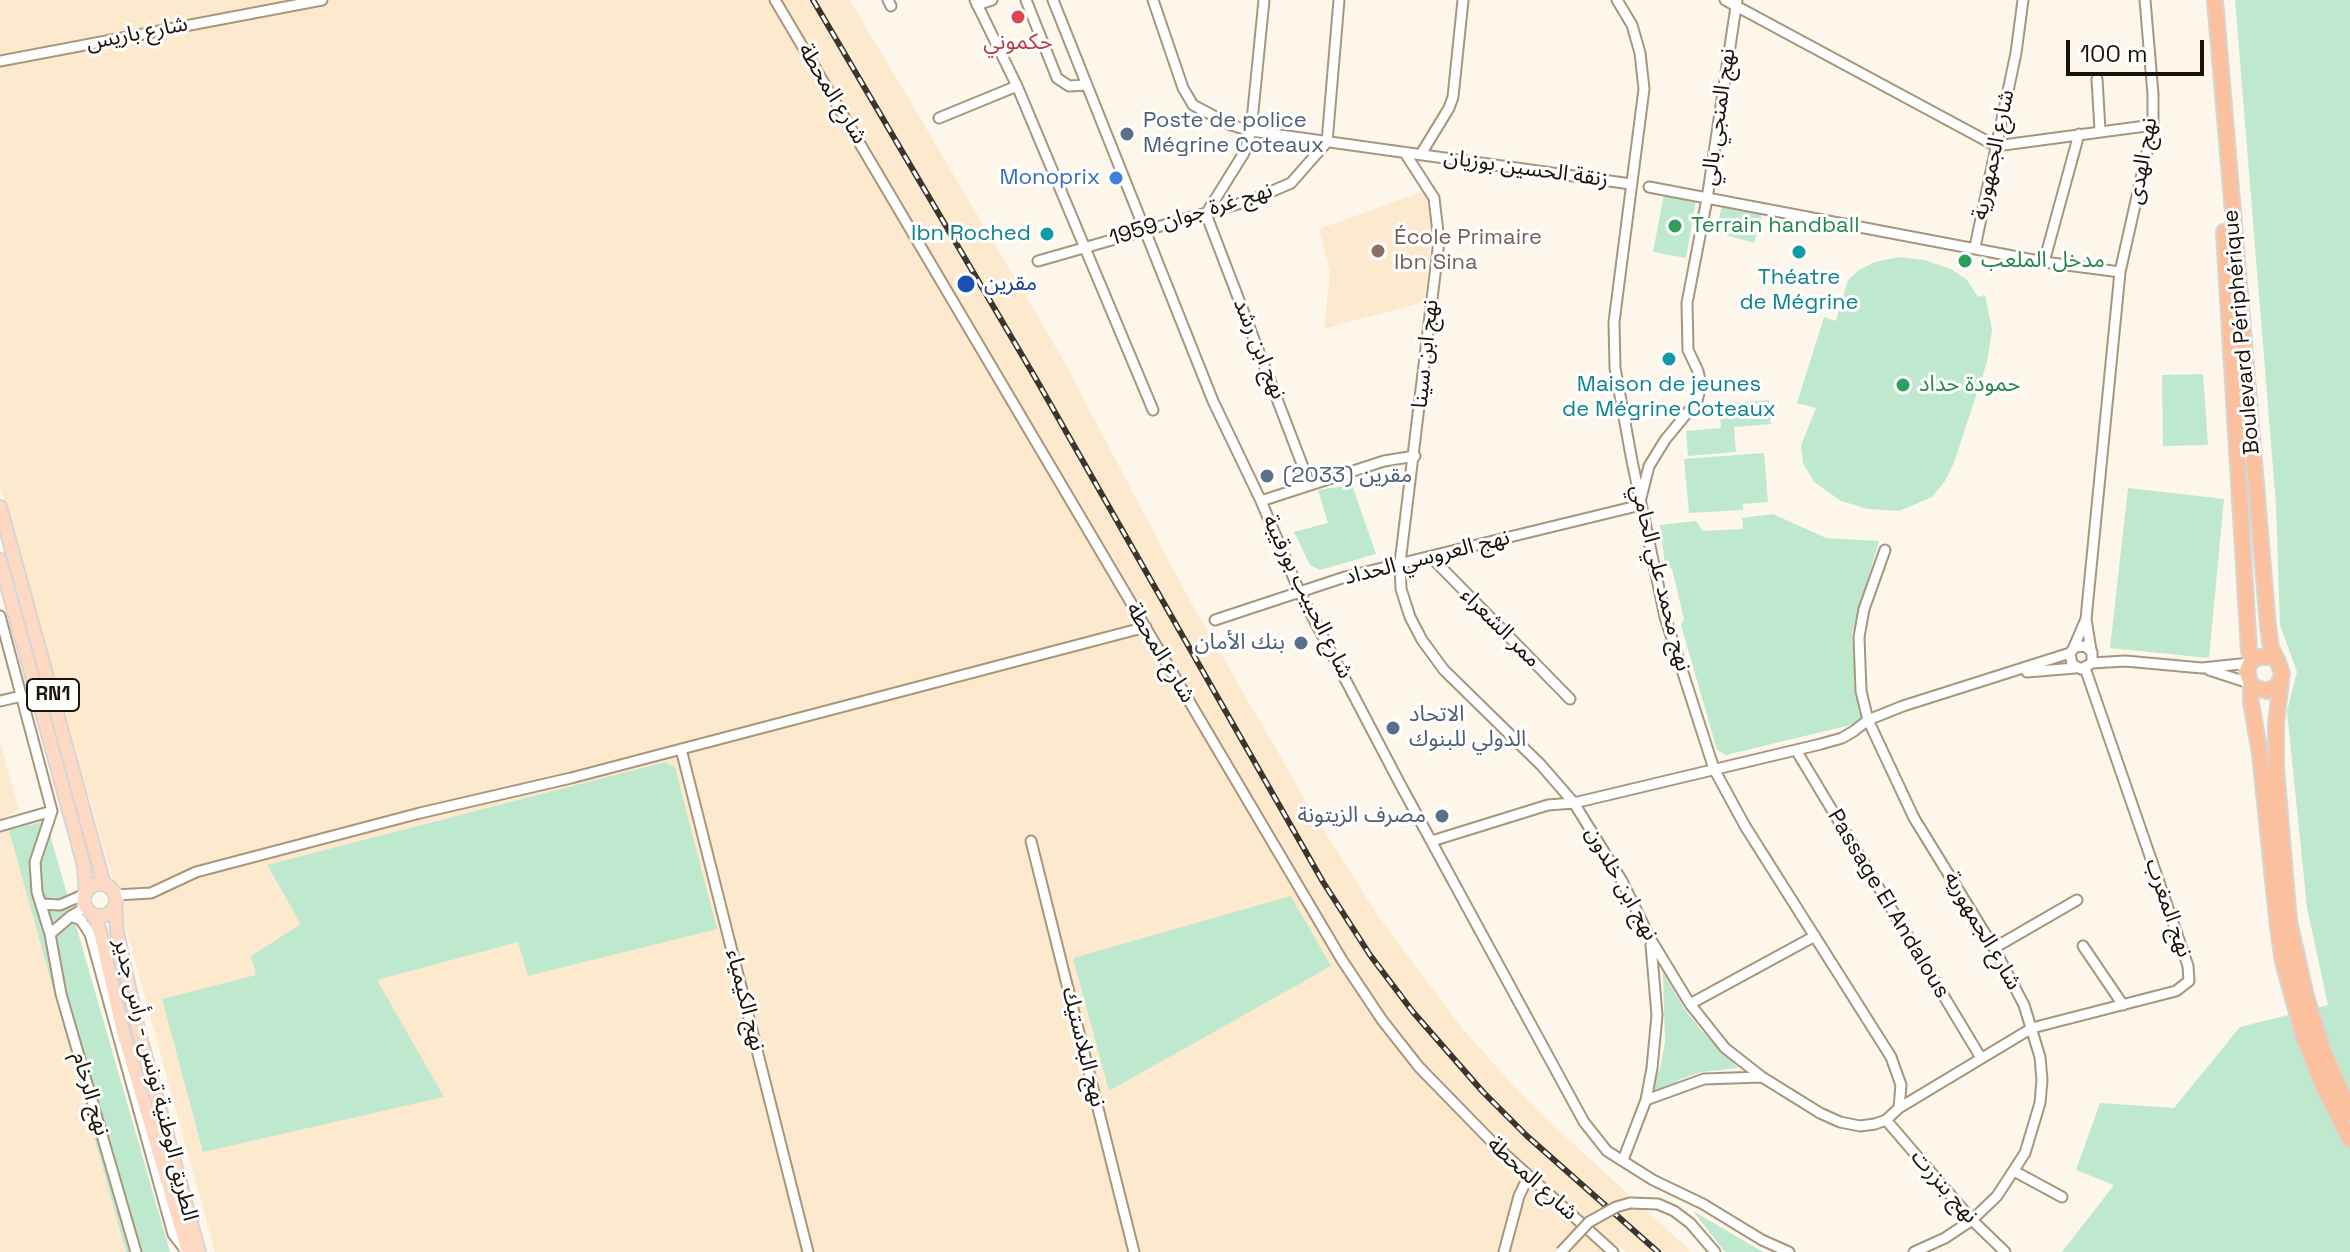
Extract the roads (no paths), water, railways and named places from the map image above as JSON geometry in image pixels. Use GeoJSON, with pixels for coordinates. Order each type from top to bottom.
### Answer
{"type":"FeatureCollection","features":[{"type":"Feature","properties":{"kind":"highway","name":"Boulevard Périphérique"},"geometry":{"type":"LineString","coordinates":[[2208,0],[2251,661]]}},
{"type":"Feature","properties":{"kind":"highway","name":"Boulevard Périphérique"},"geometry":{"type":"LineString","coordinates":[[2215,0],[2268,626],[2271,648],[2278,662]]}},
{"type":"Feature","properties":{"kind":"highway"},"geometry":{"type":"LineString","coordinates":[[2350,1112],[2336,1085],[2319,1036],[2299,970],[2289,921],[2276,768],[2276,724],[2282,674],[2278,662],[2264,656],[2251,661],[2247,671],[2283,962],[2304,1038],[2322,1084],[2350,1140]]}},
{"type":"Feature","properties":{"kind":"highway"},"geometry":{"type":"LineString","coordinates":[[2250,684],[2267,691],[2278,686],[2281,679]]}},
{"type":"Feature","properties":{"kind":"main road","name":"RN1"},"geometry":{"type":"LineString","coordinates":[[0,507],[104,884]]}},
{"type":"Feature","properties":{"kind":"main road","name":"الطريق الوطنية تونس - رأس جدير"},"geometry":{"type":"LineString","coordinates":[[0,560],[84,866],[88,902],[100,932],[122,1028],[187,1252]]}},
{"type":"Feature","properties":{"kind":"main road"},"geometry":{"type":"LineString","coordinates":[[104,884],[115,901],[108,914],[88,902],[94,885],[104,884]]}},
{"type":"Feature","properties":{"kind":"main road","name":"الطريق الوطنية تونس - رأس جدير"},"geometry":{"type":"LineString","coordinates":[[115,901],[117,932],[138,1029],[199,1252]]}},
{"type":"Feature","properties":{"kind":"street","name":"شارع باريس"},"geometry":{"type":"LineString","coordinates":[[0,61],[322,0]]}},
{"type":"Feature","properties":{"kind":"street","name":"شارع المحطة"},"geometry":{"type":"LineString","coordinates":[[775,0],[1342,960],[1382,1020],[1442,1092],[1528,1177],[1613,1252]]}},
{"type":"Feature","properties":{"kind":"street"},"geometry":{"type":"LineString","coordinates":[[992,0],[976,2],[1017,86],[1153,410]]}},
{"type":"Feature","properties":{"kind":"street"},"geometry":{"type":"LineString","coordinates":[[1026,0],[1057,78],[1069,86],[1087,85]]}},
{"type":"Feature","properties":{"kind":"street","name":"شارع الحبيب بورقيبة"},"geometry":{"type":"LineString","coordinates":[[1053,0],[1213,401],[1261,501],[1300,593],[1578,1111],[1607,1151],[1623,1160]]}},
{"type":"Feature","properties":{"kind":"street","name":"زنقة الحسين بوزيان"},"geometry":{"type":"LineString","coordinates":[[1153,0],[1183,88],[1193,105],[1231,125],[1251,131],[1631,184]]}},
{"type":"Feature","properties":{"kind":"street"},"geometry":{"type":"LineString","coordinates":[[1206,214],[1244,153],[1251,131],[1264,0]]}},
{"type":"Feature","properties":{"kind":"street"},"geometry":{"type":"LineString","coordinates":[[1327,142],[1339,0]]}},
{"type":"Feature","properties":{"kind":"street"},"geometry":{"type":"LineString","coordinates":[[1421,154],[1453,97],[1463,0]]}},
{"type":"Feature","properties":{"kind":"street","name":"نهج محمد علي الحامي"},"geometry":{"type":"LineString","coordinates":[[1617,0],[1632,25],[1640,53],[1644,89],[1614,322],[1615,368],[1665,617],[1714,769],[1745,826],[1891,1057],[1901,1085],[1899,1108]]}},
{"type":"Feature","properties":{"kind":"street","name":"شارع الجمهورية"},"geometry":{"type":"LineString","coordinates":[[2023,0],[2016,53],[1975,247],[2044,262],[2120,272]]}},
{"type":"Feature","properties":{"kind":"street","name":"نهج الهدى"},"geometry":{"type":"LineString","coordinates":[[2120,272],[2153,125],[2145,0]]}},
{"type":"Feature","properties":{"kind":"street"},"geometry":{"type":"LineString","coordinates":[[1732,2],[1996,146],[2153,125]]}},
{"type":"Feature","properties":{"kind":"street","name":"نهج المنجي بالي"},"geometry":{"type":"LineString","coordinates":[[1641,503],[1649,466],[1665,440],[1690,412],[1701,385],[1688,350],[1687,303],[1707,199],[1732,2]]}},
{"type":"Feature","properties":{"kind":"street"},"geometry":{"type":"LineString","coordinates":[[2097,79],[2100,130]]}},
{"type":"Feature","properties":{"kind":"street"},"geometry":{"type":"LineString","coordinates":[[939,118],[1017,86]]}},
{"type":"Feature","properties":{"kind":"street"},"geometry":{"type":"LineString","coordinates":[[2044,262],[2079,134]]}},
{"type":"Feature","properties":{"kind":"street","name":"نهج غرة جوان 1959"},"geometry":{"type":"LineString","coordinates":[[1038,261],[1252,200],[1291,183],[1327,142]]}},
{"type":"Feature","properties":{"kind":"street","name":"نهج ابن سينا"},"geometry":{"type":"LineString","coordinates":[[1400,563],[1439,241],[1434,198],[1405,153]]}},
{"type":"Feature","properties":{"kind":"street"},"geometry":{"type":"LineString","coordinates":[[1649,187],[1975,247]]}},
{"type":"Feature","properties":{"kind":"street","name":"نهج ابن رشد"},"geometry":{"type":"LineString","coordinates":[[1206,214],[1310,485]]}},
{"type":"Feature","properties":{"kind":"street"},"geometry":{"type":"LineString","coordinates":[[2087,660],[2086,619],[2120,272]]}},
{"type":"Feature","properties":{"kind":"street"},"geometry":{"type":"LineString","coordinates":[[1261,501],[1384,461],[1415,456]]}},
{"type":"Feature","properties":{"kind":"street","name":"نهج العروسي الحداد"},"geometry":{"type":"LineString","coordinates":[[1215,620],[1345,577],[1641,503]]}},
{"type":"Feature","properties":{"kind":"street","name":"شارع الجمهورية"},"geometry":{"type":"LineString","coordinates":[[1885,550],[1871,586],[1859,637],[1861,691],[1868,720],[1914,818],[1994,948],[2024,1005],[2040,1057],[2042,1080],[2040,1103],[2025,1153],[1997,1196],[1972,1220],[1945,1238],[1914,1252]]}},
{"type":"Feature","properties":{"kind":"street","name":"ممر الشعراء"},"geometry":{"type":"LineString","coordinates":[[1431,557],[1570,699]]}},
{"type":"Feature","properties":{"kind":"street","name":"نهج ابن خلدون"},"geometry":{"type":"LineString","coordinates":[[1400,563],[1401,589],[1422,640],[1444,670],[1541,765],[1574,803],[1622,881],[1650,938],[1690,1004],[1725,1048],[1762,1077],[1840,1122],[1860,1126],[1886,1120]]}},
{"type":"Feature","properties":{"kind":"street"},"geometry":{"type":"LineString","coordinates":[[0,616],[52,811],[0,826]]}},
{"type":"Feature","properties":{"kind":"street"},"geometry":{"type":"LineString","coordinates":[[2086,619],[2070,661],[2125,661],[2202,668],[2250,684]]}},
{"type":"Feature","properties":{"kind":"street"},"geometry":{"type":"LineString","coordinates":[[115,901],[151,893],[196,872],[420,813],[571,778],[1146,627]]}},
{"type":"Feature","properties":{"kind":"street"},"geometry":{"type":"LineString","coordinates":[[1432,841],[1548,805],[1574,803],[1842,738],[1868,720],[1903,706],[2012,673],[2081,646],[2087,660]]}},
{"type":"Feature","properties":{"kind":"street"},"geometry":{"type":"LineString","coordinates":[[2012,673],[2087,660]]}},
{"type":"Feature","properties":{"kind":"street","name":"نهج المغرب"},"geometry":{"type":"LineString","coordinates":[[1899,1108],[2032,1028],[2176,991],[2189,981],[2190,975],[2087,660]]}},
{"type":"Feature","properties":{"kind":"street"},"geometry":{"type":"LineString","coordinates":[[2202,668],[2251,661]]}},
{"type":"Feature","properties":{"kind":"street"},"geometry":{"type":"LineString","coordinates":[[0,701],[22,696]]}},
{"type":"Feature","properties":{"kind":"street","name":"نهج الكيمياء"},"geometry":{"type":"LineString","coordinates":[[681,749],[808,1252]]}},
{"type":"Feature","properties":{"kind":"street","name":"Passage El Andalous"},"geometry":{"type":"LineString","coordinates":[[1796,750],[1981,1058]]}},
{"type":"Feature","properties":{"kind":"street","name":"نهج الرخام"},"geometry":{"type":"LineString","coordinates":[[52,811],[35,862],[34,876],[50,934],[61,994],[136,1252]]}},
{"type":"Feature","properties":{"kind":"street","name":"نهج البلاستيك"},"geometry":{"type":"LineString","coordinates":[[1031,841],[1134,1252]]}},
{"type":"Feature","properties":{"kind":"street"},"geometry":{"type":"LineString","coordinates":[[1994,948],[2077,900]]}},
{"type":"Feature","properties":{"kind":"street"},"geometry":{"type":"LineString","coordinates":[[41,904],[88,902]]}},
{"type":"Feature","properties":{"kind":"street"},"geometry":{"type":"LineString","coordinates":[[50,934],[88,902]]}},
{"type":"Feature","properties":{"kind":"street"},"geometry":{"type":"LineString","coordinates":[[71,916],[81,920],[90,934],[173,1234],[187,1252]]}},
{"type":"Feature","properties":{"kind":"street"},"geometry":{"type":"LineString","coordinates":[[1690,1004],[1815,936]]}},
{"type":"Feature","properties":{"kind":"street"},"geometry":{"type":"LineString","coordinates":[[1650,938],[1657,1015],[1646,1100],[1623,1160],[1653,1180],[1789,1252]]}},
{"type":"Feature","properties":{"kind":"street"},"geometry":{"type":"LineString","coordinates":[[2083,946],[2123,1005]]}},
{"type":"Feature","properties":{"kind":"street"},"geometry":{"type":"LineString","coordinates":[[1646,1100],[1704,1079],[1762,1077]]}},
{"type":"Feature","properties":{"kind":"street"},"geometry":{"type":"LineString","coordinates":[[1886,1120],[1899,1108]]}},
{"type":"Feature","properties":{"kind":"street","name":"نهج بنزرت"},"geometry":{"type":"LineString","coordinates":[[1886,1120],[1972,1220],[2005,1252]]}},
{"type":"Feature","properties":{"kind":"street"},"geometry":{"type":"LineString","coordinates":[[2014,1171],[2062,1197]]}},
{"type":"Feature","properties":{"kind":"street"},"geometry":{"type":"LineString","coordinates":[[1504,1252],[1519,1196],[1528,1177]]}},
{"type":"Feature","properties":{"kind":"street"},"geometry":{"type":"LineString","coordinates":[[1561,1252],[1589,1222],[1616,1207],[1635,1201],[1658,1204],[1674,1211],[1690,1223],[1715,1252]]}},
{"type":"Feature","properties":{"kind":"street"},"geometry":{"type":"LineString","coordinates":[[1599,1252],[1601,1241]]}},
{"type":"Feature","properties":{"kind":"railway"},"geometry":{"type":"LineString","coordinates":[[813,0],[1036,379],[1323,882],[1370,955],[1413,1012],[1483,1092],[1527,1136],[1658,1252]]}},
{"type":"Feature","properties":{"kind":"place","name":"حكموني"},"geometry":{"type":"Point","coordinates":[1018,17]}},
{"type":"Feature","properties":{"kind":"place","name":"Poste de police Mégrine Coteaux"},"geometry":{"type":"Point","coordinates":[1127,134]}},
{"type":"Feature","properties":{"kind":"place","name":"Monoprix"},"geometry":{"type":"Point","coordinates":[1116,178]}},
{"type":"Feature","properties":{"kind":"place","name":"Terrain handball"},"geometry":{"type":"Point","coordinates":[1675,226]}},
{"type":"Feature","properties":{"kind":"place","name":"Ibn Roched"},"geometry":{"type":"Point","coordinates":[1047,234]}},
{"type":"Feature","properties":{"kind":"place","name":"École Primaire Ibn Sina"},"geometry":{"type":"Point","coordinates":[1378,251]}},
{"type":"Feature","properties":{"kind":"place","name":"Théatre de Mégrine"},"geometry":{"type":"Point","coordinates":[1799,252]}},
{"type":"Feature","properties":{"kind":"place","name":"مدخل الملعب"},"geometry":{"type":"Point","coordinates":[1965,261]}},
{"type":"Feature","properties":{"kind":"place","name":"مقرين"},"geometry":{"type":"Point","coordinates":[966,284]}},
{"type":"Feature","properties":{"kind":"place","name":"Maison de jeunes de Mégrine Coteaux"},"geometry":{"type":"Point","coordinates":[1669,359]}},
{"type":"Feature","properties":{"kind":"place","name":"حمودة حداد"},"geometry":{"type":"Point","coordinates":[1903,385]}},
{"type":"Feature","properties":{"kind":"place","name":"مقرين (2033)"},"geometry":{"type":"Point","coordinates":[1267,476]}},
{"type":"Feature","properties":{"kind":"place","name":"بنك الأمان"},"geometry":{"type":"Point","coordinates":[1301,643]}},
{"type":"Feature","properties":{"kind":"place","name":"الاتحاد الدولي للبنوك"},"geometry":{"type":"Point","coordinates":[1393,728]}},
{"type":"Feature","properties":{"kind":"place","name":"مصرف الزيتونة"},"geometry":{"type":"Point","coordinates":[1442,816]}}]}
